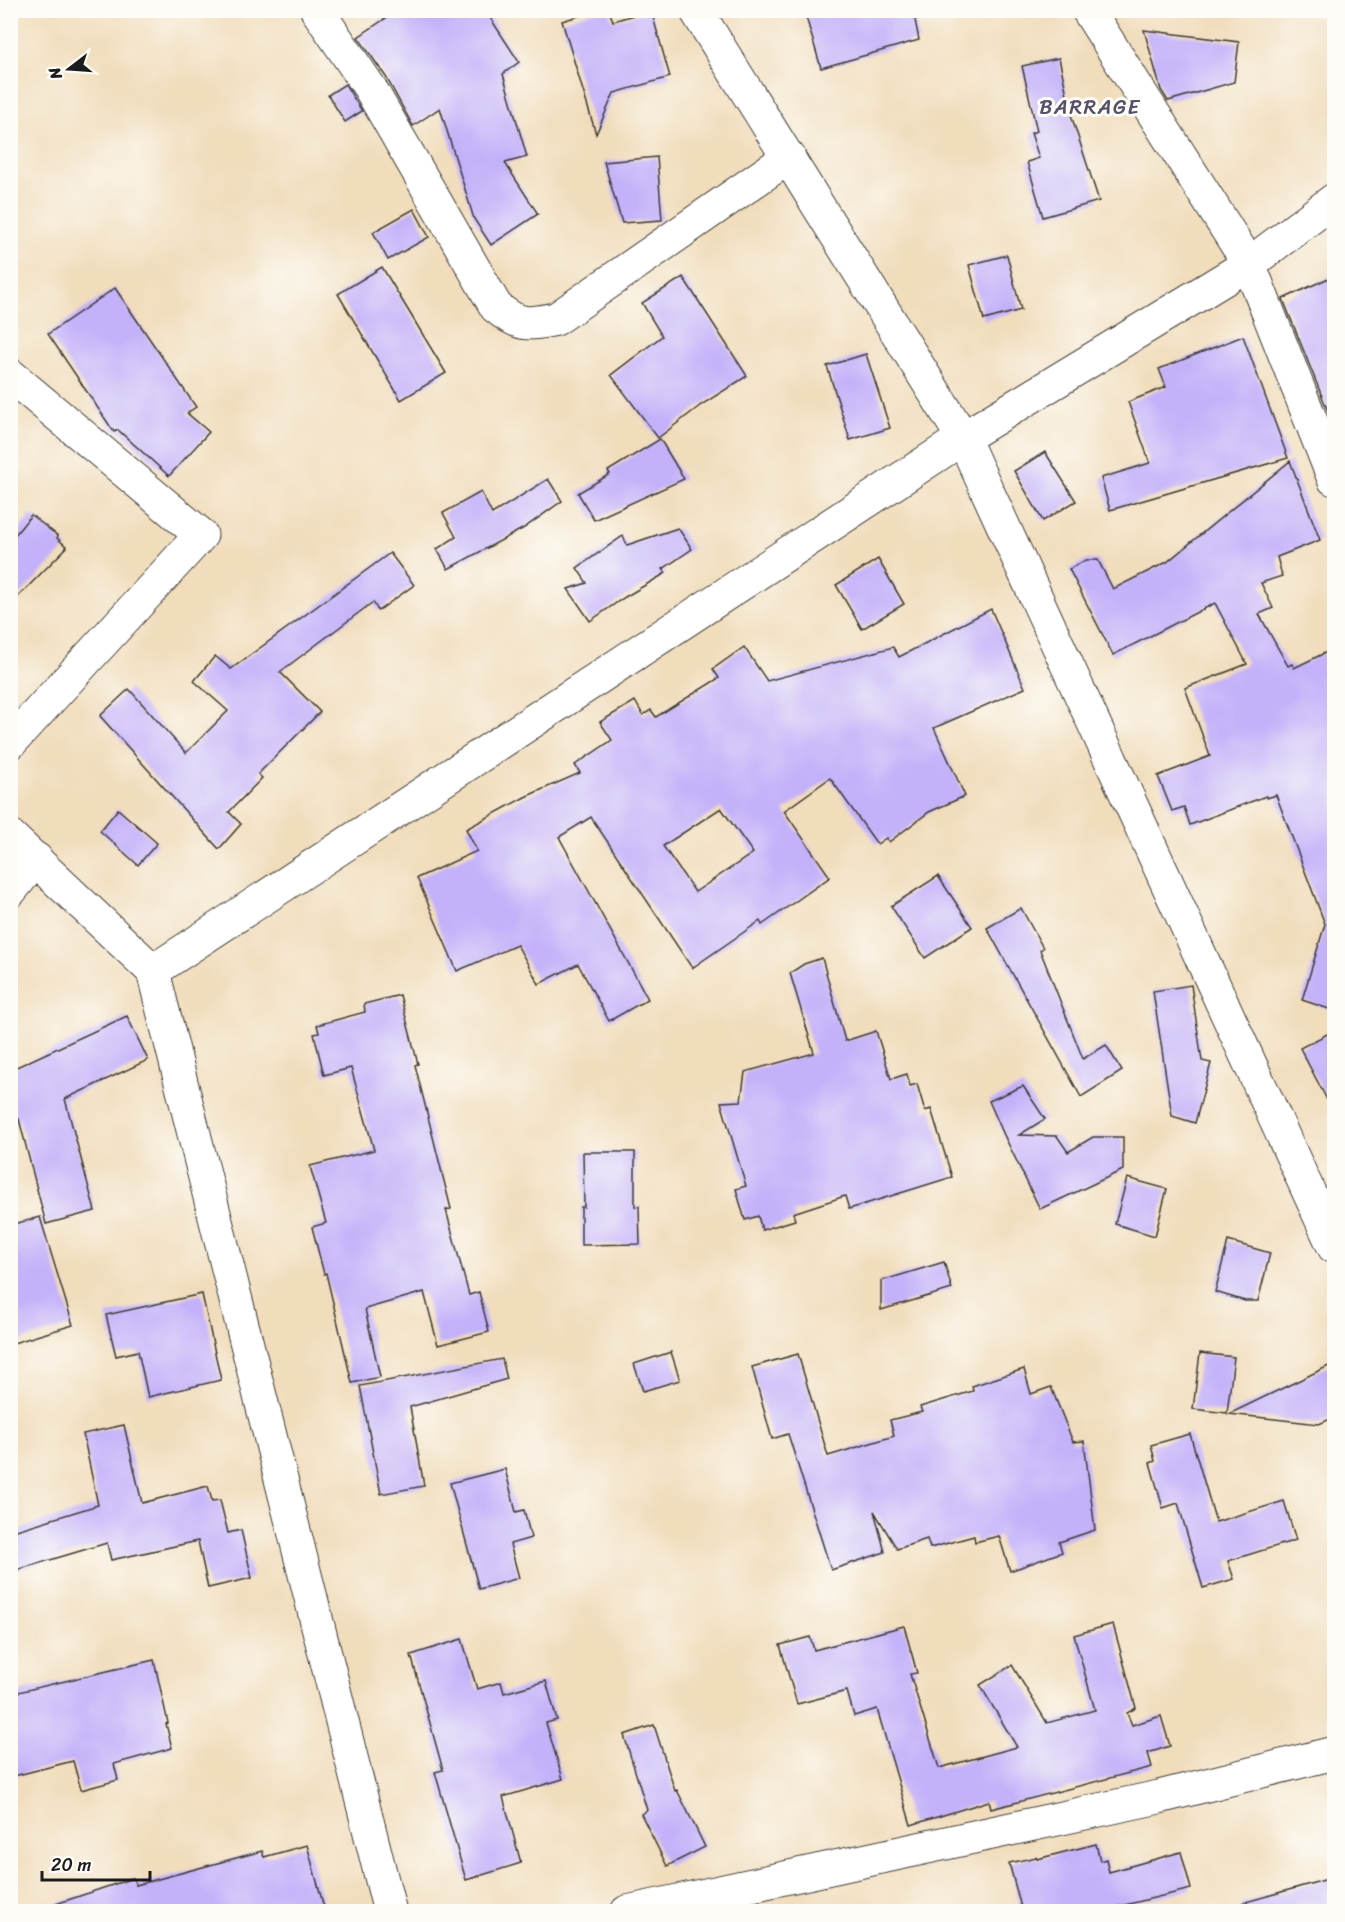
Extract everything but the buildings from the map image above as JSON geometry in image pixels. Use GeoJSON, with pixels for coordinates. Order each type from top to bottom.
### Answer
{"type":"FeatureCollection","features":[{"type":"Feature","properties":{"kind":"street"},"geometry":{"type":"LineString","coordinates":[[317,10],[370,88],[496,307],[513,321],[536,323],[556,319],[789,157]]}},
{"type":"Feature","properties":{"kind":"street"},"geometry":{"type":"LineString","coordinates":[[696,10],[963,438],[1335,1247]]}},
{"type":"Feature","properties":{"kind":"street"},"geometry":{"type":"LineString","coordinates":[[1088,10],[1249,264],[1335,480]]}},
{"type":"Feature","properties":{"kind":"street"},"geometry":{"type":"LineString","coordinates":[[153,971],[963,438],[1249,264],[1335,200]]}},
{"type":"Feature","properties":{"kind":"street"},"geometry":{"type":"LineString","coordinates":[[10,375],[201,535],[10,743]]}},
{"type":"Feature","properties":{"kind":"street"},"geometry":{"type":"LineString","coordinates":[[10,836],[153,971],[390,1911]]}},
{"type":"Feature","properties":{"kind":"street"},"geometry":{"type":"LineString","coordinates":[[10,891],[36,859]]}},
{"type":"Feature","properties":{"kind":"street"},"geometry":{"type":"LineString","coordinates":[[627,1911],[1159,1797],[1335,1753]]}},
{"type":"Feature","properties":{"kind":"district","name":"BARRAGE"},"geometry":{"type":"Point","coordinates":[1090,107]}}]}
